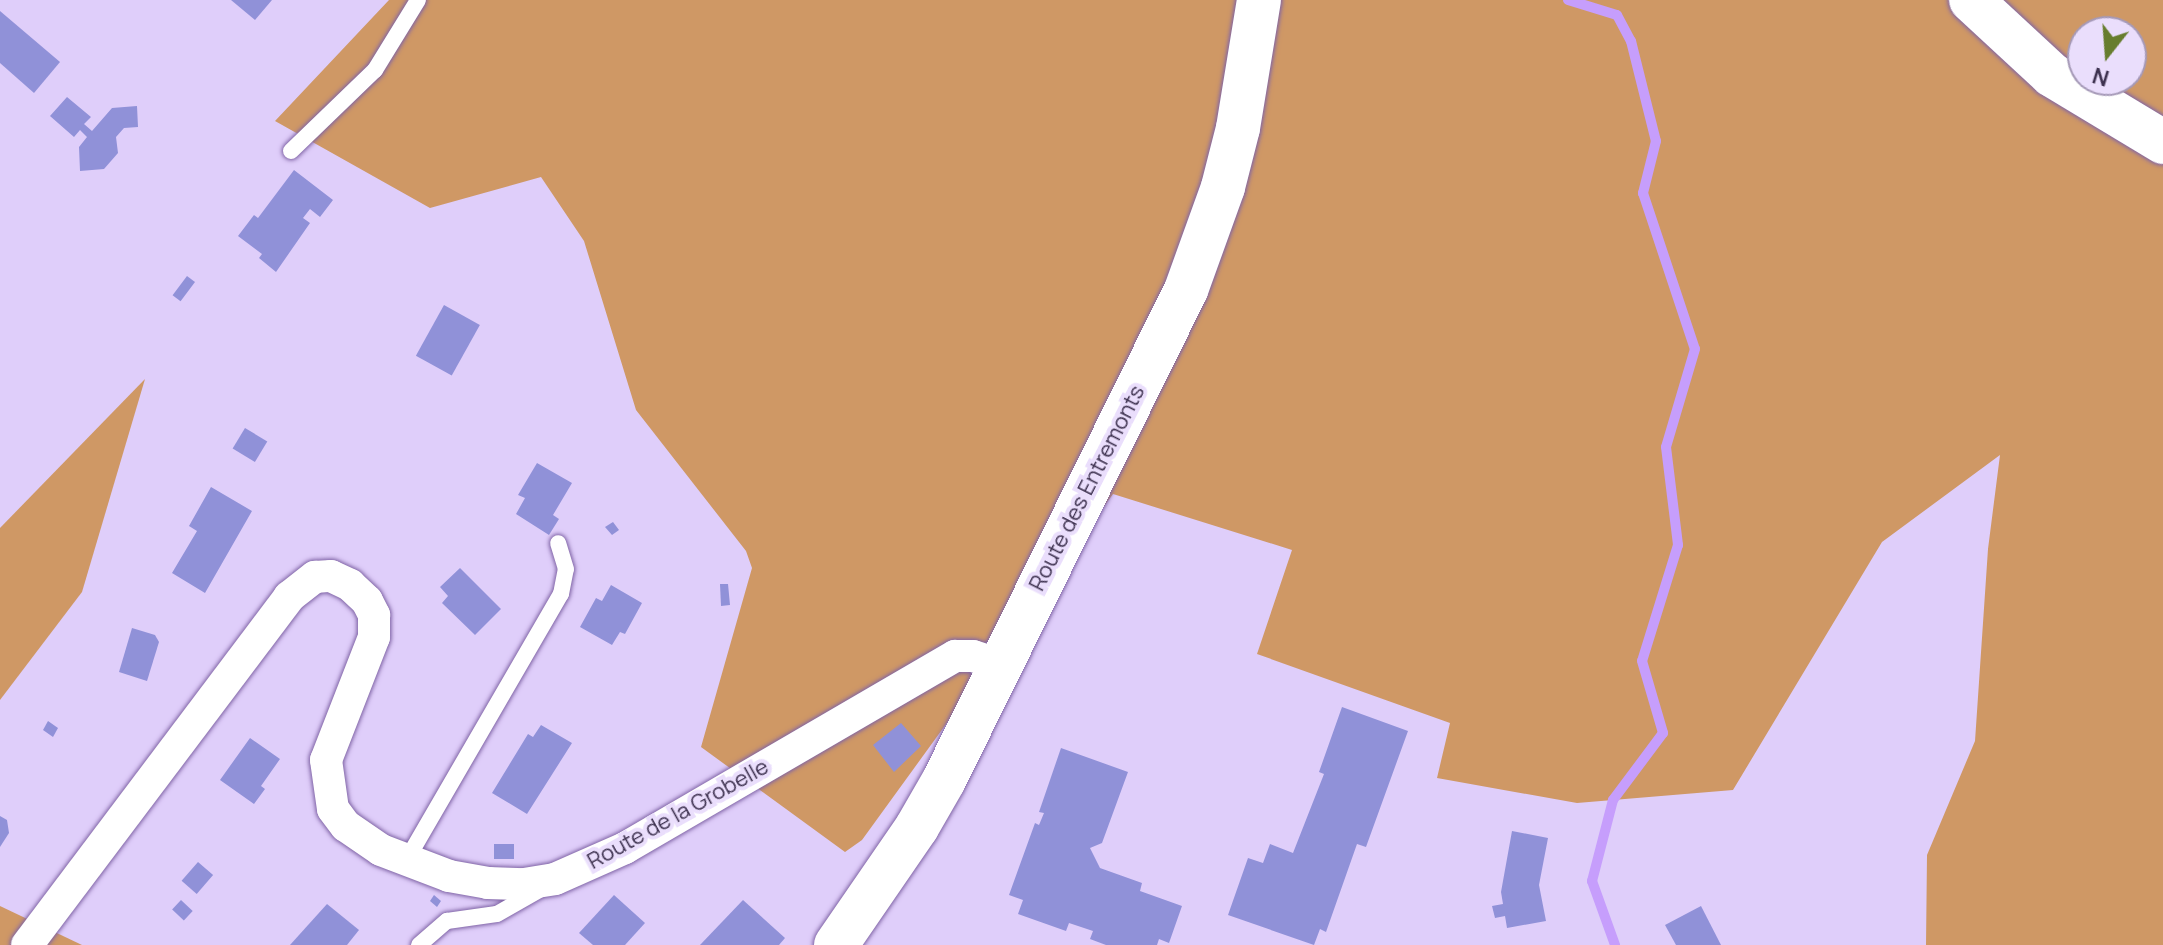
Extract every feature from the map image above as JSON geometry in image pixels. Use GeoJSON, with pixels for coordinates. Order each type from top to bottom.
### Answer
{"type":"FeatureCollection","features":[{"type":"Feature","properties":{"kind":"main road","name":"Route des Entremonts"},"geometry":{"type":"LineString","coordinates":[[836,945],[917,827],[944,780],[998,664],[1186,290],[1231,157],[1259,0]]}},
{"type":"Feature","properties":{"kind":"main road"},"geometry":{"type":"LineString","coordinates":[[1971,0],[2052,75],[2163,142]]}},
{"type":"Feature","properties":{"kind":"street","name":"Route de la Grobelle"},"geometry":{"type":"LineString","coordinates":[[27,945],[289,597],[315,577],[331,576],[350,585],[367,601],[374,615],[374,637],[326,760],[333,809],[357,834],[406,861],[449,876],[488,883],[524,884],[555,879],[625,848],[955,656],[973,656],[998,664]]}},
{"type":"Feature","properties":{"kind":"lane"},"geometry":{"type":"LineString","coordinates":[[291,151],[375,70],[418,0]]}},
{"type":"Feature","properties":{"kind":"lane"},"geometry":{"type":"LineString","coordinates":[[406,861],[561,594],[566,569],[558,543]]}},
{"type":"Feature","properties":{"kind":"lane"},"geometry":{"type":"LineString","coordinates":[[419,945],[447,921],[497,914],[555,879]]}},
{"type":"Feature","properties":{"kind":"shaded area"},"geometry":{"type":"Polygon","coordinates":[[[389,0],[2163,0],[2163,945],[1926,945],[1927,855],[1975,741],[1988,549],[2000,455],[1882,542],[1733,790],[1577,803],[1437,778],[1450,723],[1257,654],[1292,550],[1113,494],[862,840],[845,852],[701,747],[752,568],[746,551],[636,410],[584,241],[541,177],[430,208],[275,121],[389,0]]]}},
{"type":"Feature","properties":{"kind":"shaded area"},"geometry":{"type":"Polygon","coordinates":[[[145,379],[82,592],[0,700],[0,528],[145,379]]]}},
{"type":"Feature","properties":{"kind":"shaded area"},"geometry":{"type":"Polygon","coordinates":[[[0,906],[82,945],[0,945],[0,906]]]}},
{"type":"Feature","properties":{"kind":"building"},"geometry":{"type":"Polygon","coordinates":[[[231,0],[272,0],[255,20],[231,0]]]}},
{"type":"Feature","properties":{"kind":"building"},"geometry":{"type":"Polygon","coordinates":[[[0,11],[60,62],[34,93],[0,63],[0,11]]]}},
{"type":"Feature","properties":{"kind":"building"},"geometry":{"type":"Polygon","coordinates":[[[67,97],[91,117],[84,124],[92,131],[112,108],[137,106],[138,127],[124,128],[116,137],[118,153],[104,169],[80,171],[79,147],[87,137],[80,130],[74,137],[50,116],[67,97]]]}},
{"type":"Feature","properties":{"kind":"building"},"geometry":{"type":"Polygon","coordinates":[[[294,170],[333,200],[320,217],[310,209],[303,218],[310,223],[276,272],[259,258],[262,254],[238,236],[254,215],[258,218],[294,170]]]}},
{"type":"Feature","properties":{"kind":"building"},"geometry":{"type":"Polygon","coordinates":[[[187,276],[195,282],[181,301],[173,295],[187,276]]]}},
{"type":"Feature","properties":{"kind":"building"},"geometry":{"type":"Polygon","coordinates":[[[444,305],[480,325],[452,376],[416,356],[444,305]]]}},
{"type":"Feature","properties":{"kind":"building"},"geometry":{"type":"Polygon","coordinates":[[[245,428],[267,441],[255,462],[233,449],[245,428]]]}},
{"type":"Feature","properties":{"kind":"building"},"geometry":{"type":"Polygon","coordinates":[[[537,463],[572,483],[553,515],[559,519],[549,535],[516,514],[525,498],[518,495],[537,463]]]}},
{"type":"Feature","properties":{"kind":"building"},"geometry":{"type":"Polygon","coordinates":[[[211,487],[252,511],[205,593],[172,573],[197,531],[189,526],[211,487]]]}},
{"type":"Feature","properties":{"kind":"building"},"geometry":{"type":"Polygon","coordinates":[[[613,522],[619,530],[612,535],[605,527],[613,522]]]}},
{"type":"Feature","properties":{"kind":"building"},"geometry":{"type":"Polygon","coordinates":[[[460,568],[501,609],[475,635],[442,603],[448,596],[440,587],[460,568]]]}},
{"type":"Feature","properties":{"kind":"building"},"geometry":{"type":"Polygon","coordinates":[[[720,584],[728,584],[730,605],[721,606],[720,584]]]}},
{"type":"Feature","properties":{"kind":"building"},"geometry":{"type":"Polygon","coordinates":[[[611,585],[642,603],[625,634],[620,632],[612,645],[580,627],[596,598],[602,601],[611,585]]]}},
{"type":"Feature","properties":{"kind":"building"},"geometry":{"type":"Polygon","coordinates":[[[132,628],[155,635],[159,642],[147,681],[119,672],[132,628]]]}},
{"type":"Feature","properties":{"kind":"building"},"geometry":{"type":"Polygon","coordinates":[[[1342,707],[1408,731],[1366,847],[1357,844],[1326,932],[1320,929],[1314,945],[1228,915],[1248,858],[1263,863],[1270,844],[1293,853],[1324,774],[1319,772],[1342,707]]]}},
{"type":"Feature","properties":{"kind":"building"},"geometry":{"type":"Polygon","coordinates":[[[48,721],[58,728],[53,737],[43,730],[48,721]]]}},
{"type":"Feature","properties":{"kind":"building"},"geometry":{"type":"Polygon","coordinates":[[[901,723],[921,746],[894,772],[873,745],[901,723]]]}},
{"type":"Feature","properties":{"kind":"building"},"geometry":{"type":"Polygon","coordinates":[[[541,725],[572,743],[527,814],[492,793],[528,734],[533,737],[541,725]]]}},
{"type":"Feature","properties":{"kind":"building"},"geometry":{"type":"Polygon","coordinates":[[[250,738],[280,759],[261,786],[265,789],[254,804],[220,780],[250,738]]]}},
{"type":"Feature","properties":{"kind":"building"},"geometry":{"type":"Polygon","coordinates":[[[1061,748],[1128,772],[1102,843],[1090,848],[1100,868],[1142,883],[1140,891],[1182,906],[1169,943],[1159,939],[1157,945],[1106,945],[1090,939],[1093,931],[1069,923],[1066,931],[1018,914],[1023,900],[1009,895],[1035,823],[1039,825],[1044,813],[1039,812],[1061,748]]]}},
{"type":"Feature","properties":{"kind":"building"},"geometry":{"type":"Polygon","coordinates":[[[0,816],[7,820],[9,833],[0,847],[0,816]]]}},
{"type":"Feature","properties":{"kind":"building"},"geometry":{"type":"Polygon","coordinates":[[[1512,831],[1548,838],[1539,885],[1546,921],[1507,928],[1505,916],[1495,918],[1492,906],[1503,904],[1501,892],[1512,831]]]}},
{"type":"Feature","properties":{"kind":"building"},"geometry":{"type":"Polygon","coordinates":[[[494,844],[514,844],[514,859],[494,859],[494,844]]]}},
{"type":"Feature","properties":{"kind":"building"},"geometry":{"type":"Polygon","coordinates":[[[198,862],[213,875],[197,894],[182,881],[198,862]]]}},
{"type":"Feature","properties":{"kind":"building"},"geometry":{"type":"Polygon","coordinates":[[[434,895],[441,901],[437,907],[430,901],[434,895]]]}},
{"type":"Feature","properties":{"kind":"building"},"geometry":{"type":"Polygon","coordinates":[[[614,895],[645,923],[625,945],[593,945],[579,933],[614,895]]]}},
{"type":"Feature","properties":{"kind":"building"},"geometry":{"type":"Polygon","coordinates":[[[181,900],[193,911],[184,920],[172,910],[181,900]]]}},
{"type":"Feature","properties":{"kind":"building"},"geometry":{"type":"Polygon","coordinates":[[[743,900],[785,938],[779,945],[700,945],[743,900]]]}},
{"type":"Feature","properties":{"kind":"building"},"geometry":{"type":"Polygon","coordinates":[[[327,904],[359,930],[347,945],[290,945],[327,904]]]}},
{"type":"Feature","properties":{"kind":"building"},"geometry":{"type":"Polygon","coordinates":[[[1701,906],[1721,945],[1676,945],[1665,925],[1701,906]]]}},
{"type":"Feature","properties":{"kind":"waterway"},"geometry":{"type":"LineString","coordinates":[[1568,0],[1617,15],[1631,41],[1656,141],[1643,193],[1695,349],[1666,447],[1678,545],[1642,661],[1663,733],[1613,800],[1592,881],[1615,945]]}}]}
